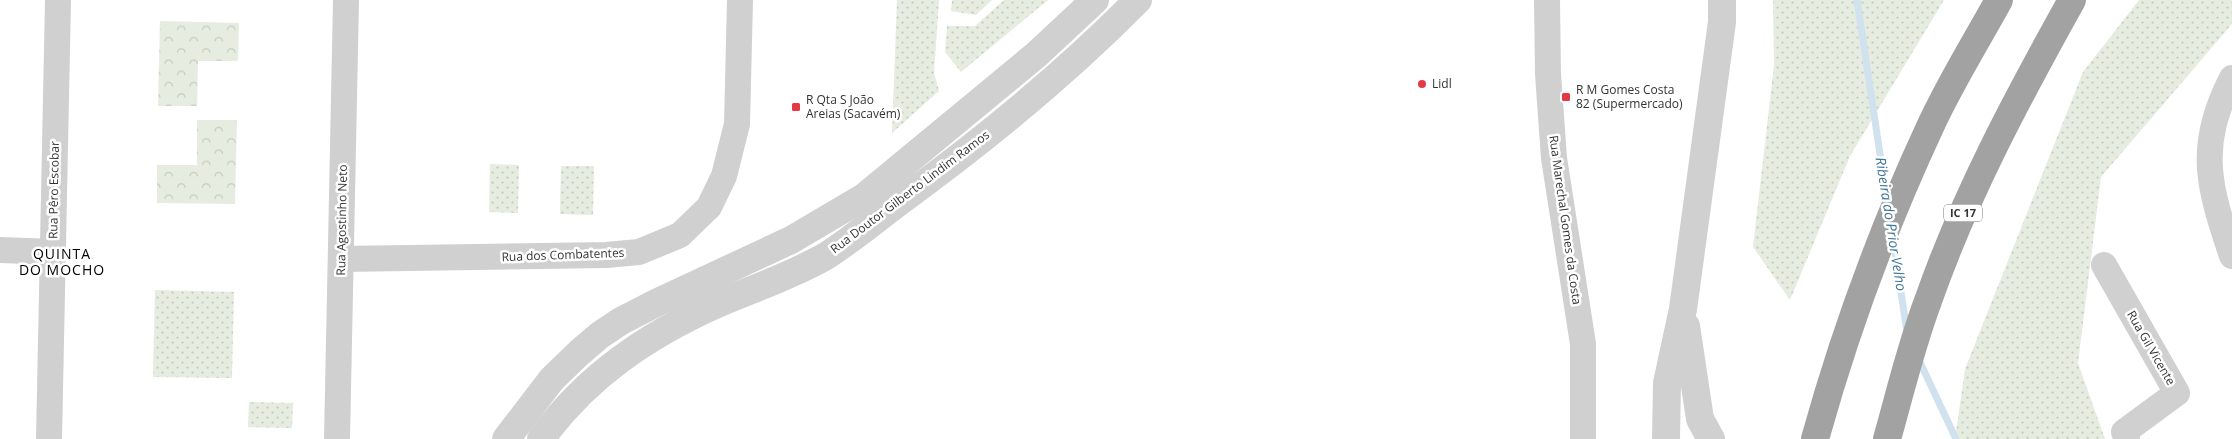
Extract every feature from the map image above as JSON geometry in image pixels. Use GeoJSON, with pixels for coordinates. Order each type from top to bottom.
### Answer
{"type":"FeatureCollection","features":[{"type":"Feature","properties":{"kind":"highway"},"geometry":{"type":"LineString","coordinates":[[1815,439],[1850,322],[1879,242],[1931,124],[1999,0]]}},
{"type":"Feature","properties":{"kind":"highway","name":"IC 17"},"geometry":{"type":"LineString","coordinates":[[1887,439],[1927,301],[1958,223],[2006,122],[2072,0]]}},
{"type":"Feature","properties":{"kind":"street","name":"Rua Pêro Escobar"},"geometry":{"type":"LineString","coordinates":[[49,439],[58,0]]}},
{"type":"Feature","properties":{"kind":"street","name":"Rua Agostinho Neto"},"geometry":{"type":"LineString","coordinates":[[337,439],[346,0]]}},
{"type":"Feature","properties":{"kind":"street","name":"Rua dos Combatentes"},"geometry":{"type":"LineString","coordinates":[[341,259],[606,255],[639,252],[680,235],[709,206],[724,176],[737,124],[740,0]]}},
{"type":"Feature","properties":{"kind":"street","name":"Rua Doutor Gilberto Lindim Ramos"},"geometry":{"type":"LineString","coordinates":[[506,439],[552,379],[600,335],[621,321],[656,303],[791,240],[864,197],[1036,55],[1095,0]]}},
{"type":"Feature","properties":{"kind":"street","name":"Rua Doutor Gilberto Lindim Ramos"},"geometry":{"type":"LineString","coordinates":[[541,439],[567,406],[594,380],[634,349],[714,306],[790,274],[827,255],[928,181],[1055,77],[1138,0]]}},
{"type":"Feature","properties":{"kind":"street","name":"Rua Marechal Gomes da Costa"},"geometry":{"type":"LineString","coordinates":[[1547,0],[1548,74],[1554,158],[1583,344],[1583,439]]}},
{"type":"Feature","properties":{"kind":"street"},"geometry":{"type":"LineString","coordinates":[[1666,439],[1668,384],[1683,309],[1722,22],[1722,0]]}},
{"type":"Feature","properties":{"kind":"street"},"geometry":{"type":"LineString","coordinates":[[2231,84],[2215,118],[2208,150],[2213,195],[2232,256]]}},
{"type":"Feature","properties":{"kind":"street"},"geometry":{"type":"LineString","coordinates":[[0,250],[53,252]]}},
{"type":"Feature","properties":{"kind":"street","name":"Rua Gil Vicente"},"geometry":{"type":"LineString","coordinates":[[2104,265],[2178,393],[2124,432],[2127,439]]}},
{"type":"Feature","properties":{"kind":"street"},"geometry":{"type":"LineString","coordinates":[[1683,309],[1700,419],[1711,439]]}},
{"type":"Feature","properties":{"kind":"green space"},"geometry":{"type":"Polygon","coordinates":[[[897,0],[939,0],[934,73],[939,91],[892,133],[897,0]]]}},
{"type":"Feature","properties":{"kind":"green space"},"geometry":{"type":"Polygon","coordinates":[[[952,0],[992,0],[976,15],[951,11],[952,0]]]}},
{"type":"Feature","properties":{"kind":"green space"},"geometry":{"type":"Polygon","coordinates":[[[1004,0],[1048,0],[961,72],[945,52],[947,26],[975,26],[1004,0]]]}},
{"type":"Feature","properties":{"kind":"green space"},"geometry":{"type":"Polygon","coordinates":[[[1773,0],[1944,0],[1850,156],[1790,300],[1753,247],[1774,65],[1773,0]]]}},
{"type":"Feature","properties":{"kind":"green space"},"geometry":{"type":"Polygon","coordinates":[[[2139,0],[2232,0],[2232,24],[2101,177],[2078,363],[2105,439],[1955,439],[1965,369],[2083,72],[2139,0]]]}},
{"type":"Feature","properties":{"kind":"green space"},"geometry":{"type":"Polygon","coordinates":[[[160,21],[239,23],[238,61],[198,61],[197,106],[158,106],[160,21]]]}},
{"type":"Feature","properties":{"kind":"green space"},"geometry":{"type":"Polygon","coordinates":[[[197,120],[237,120],[235,204],[157,203],[157,165],[197,165],[197,120]]]}},
{"type":"Feature","properties":{"kind":"green space"},"geometry":{"type":"Polygon","coordinates":[[[490,164],[519,165],[518,213],[489,212],[490,164]]]}},
{"type":"Feature","properties":{"kind":"green space"},"geometry":{"type":"Polygon","coordinates":[[[561,166],[594,166],[593,215],[560,214],[561,166]]]}},
{"type":"Feature","properties":{"kind":"green space"},"geometry":{"type":"Polygon","coordinates":[[[155,290],[234,292],[232,378],[153,377],[155,290]]]}},
{"type":"Feature","properties":{"kind":"green space"},"geometry":{"type":"Polygon","coordinates":[[[249,402],[293,403],[292,428],[248,427],[249,402]]]}},
{"type":"Feature","properties":{"kind":"waterway","name":"Ribeira do Prior Velho"},"geometry":{"type":"LineString","coordinates":[[1857,0],[1887,201]]}},
{"type":"Feature","properties":{"kind":"waterway","name":"Ribeira do Prior Velho"},"geometry":{"type":"LineString","coordinates":[[1893,239],[1907,332]]}},
{"type":"Feature","properties":{"kind":"waterway","name":"Ribeira do Prior Velho"},"geometry":{"type":"LineString","coordinates":[[1918,358],[1956,439]]}},
{"type":"Feature","properties":{"kind":"place","name":"Lidl"},"geometry":{"type":"Point","coordinates":[1422,84]}},
{"type":"Feature","properties":{"kind":"place","name":"R M Gomes Costa 82 (Supermercado)"},"geometry":{"type":"Point","coordinates":[1566,97]}},
{"type":"Feature","properties":{"kind":"place","name":"R Qta S João Areias (Sacavém)"},"geometry":{"type":"Point","coordinates":[796,107]}},
{"type":"Feature","properties":{"kind":"district","name":"QUINTA DO MOCHO"},"geometry":{"type":"Point","coordinates":[62,262]}}]}
